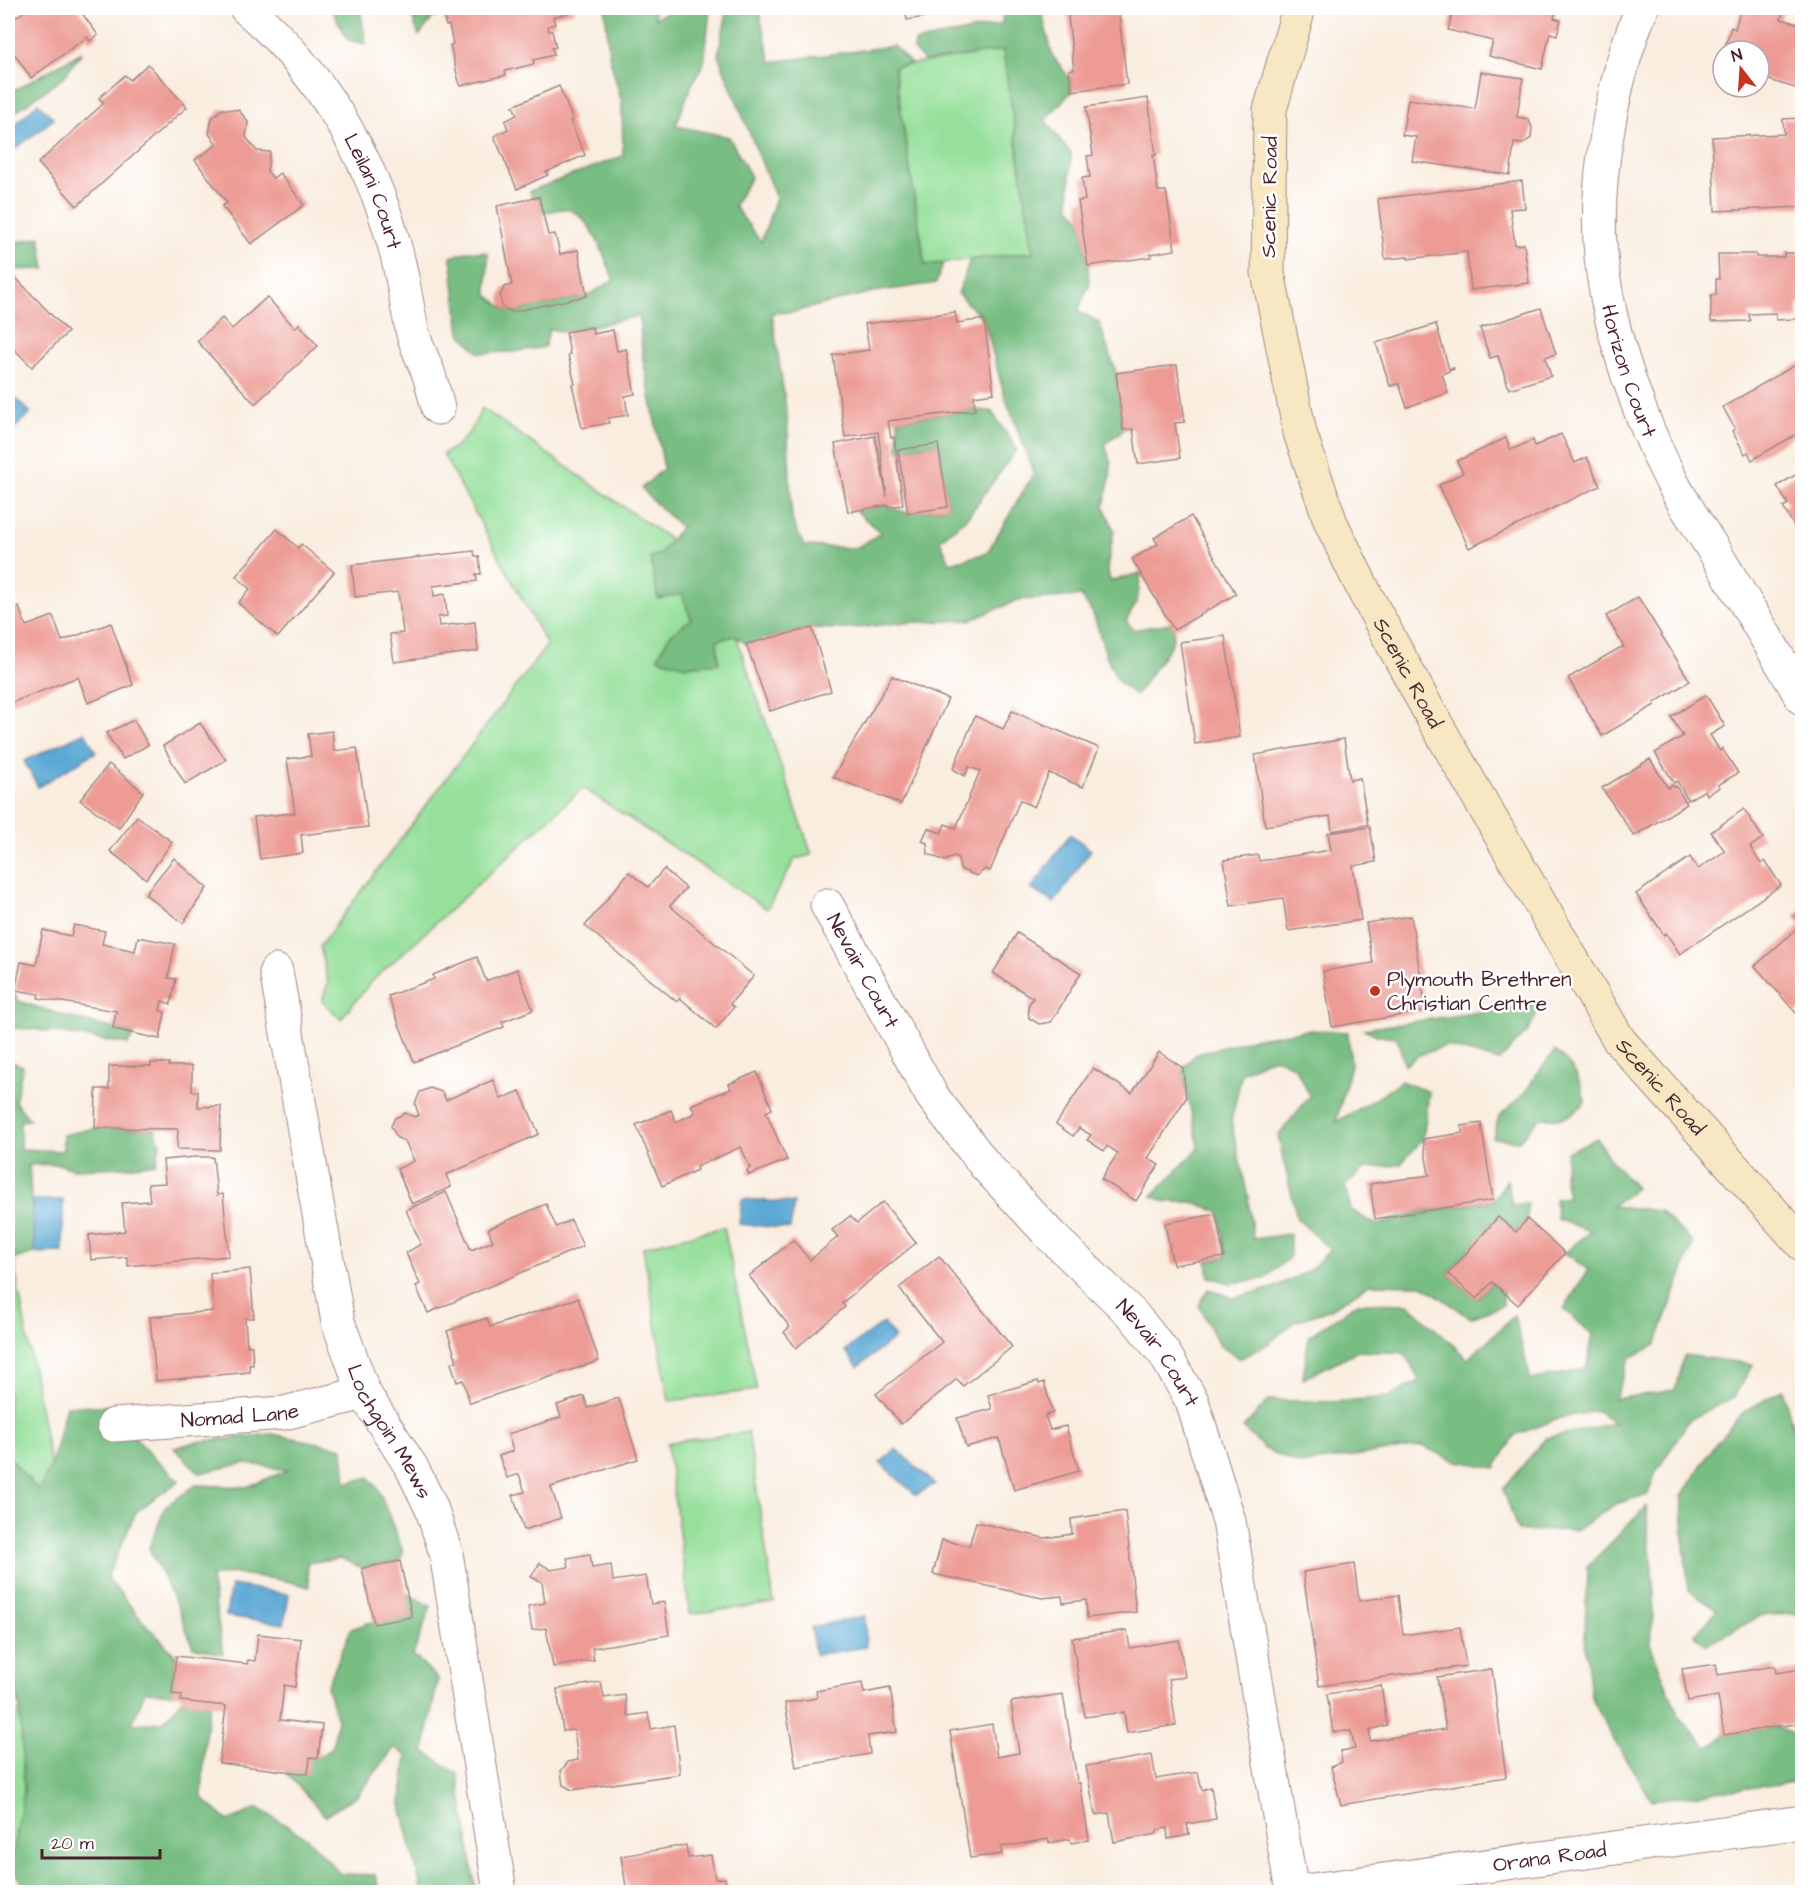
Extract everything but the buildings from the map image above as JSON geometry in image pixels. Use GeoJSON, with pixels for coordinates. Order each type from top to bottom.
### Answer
{"type":"FeatureCollection","features":[{"type":"Feature","properties":{"kind":"main road","name":"Scenic Road"},"geometry":{"type":"LineString","coordinates":[[1299,8],[1270,111],[1268,273],[1300,432],[1331,523],[1366,595],[1431,715],[1619,1041],[1803,1244]]}},
{"type":"Feature","properties":{"kind":"street","name":"Leilani Court"},"geometry":{"type":"LineString","coordinates":[[246,8],[292,53],[323,92],[370,178],[394,243],[414,335],[438,408]]}},
{"type":"Feature","properties":{"kind":"street","name":"Horizon Court"},"geometry":{"type":"LineString","coordinates":[[1642,8],[1622,63],[1611,111],[1603,175],[1599,222],[1602,265],[1611,316],[1637,402],[1674,485],[1803,698]]}},
{"type":"Feature","properties":{"kind":"street","name":"Nevair Court"},"geometry":{"type":"LineString","coordinates":[[827,906],[932,1096],[985,1165],[1051,1236],[1133,1315],[1164,1353],[1192,1401],[1229,1521],[1292,1893]]}},
{"type":"Feature","properties":{"kind":"street","name":"Lochgoin Mews"},"geometry":{"type":"LineString","coordinates":[[276,971],[338,1322],[364,1393],[412,1468],[431,1507],[446,1553],[500,1893]]}},
{"type":"Feature","properties":{"kind":"street","name":"Nomad Lane"},"geometry":{"type":"LineString","coordinates":[[114,1425],[284,1413],[364,1393]]}},
{"type":"Feature","properties":{"kind":"street","name":"Orana Road"},"geometry":{"type":"LineString","coordinates":[[1297,1893],[1803,1822]]}},
{"type":"Feature","properties":{"kind":"green space"},"geometry":{"type":"Polygon","coordinates":[[[688,7],[710,10],[704,63],[690,88],[676,126],[729,137],[751,177],[734,206],[761,242],[776,198],[718,55],[728,8],[758,8],[771,62],[894,46],[911,64],[894,67],[925,265],[943,263],[936,283],[873,292],[793,312],[772,313],[787,416],[792,520],[804,546],[856,548],[881,533],[856,511],[888,505],[888,507],[908,513],[948,507],[938,444],[898,450],[898,420],[975,410],[991,411],[1017,449],[967,518],[940,540],[950,563],[987,553],[1034,473],[1004,394],[984,320],[958,294],[970,260],[1033,252],[1003,50],[925,62],[914,50],[915,42],[1002,24],[1003,8],[1041,8],[1052,55],[1070,79],[1072,91],[1045,120],[1071,154],[1069,205],[1081,220],[1089,285],[1078,311],[1099,322],[1116,373],[1123,430],[1105,444],[1111,463],[1104,506],[1114,530],[1107,567],[1110,581],[1141,573],[1137,602],[1126,621],[1133,630],[1170,623],[1174,630],[1172,643],[1136,696],[1118,681],[1107,658],[1093,613],[1081,596],[1018,600],[971,620],[898,623],[847,629],[812,628],[746,644],[735,636],[717,640],[719,663],[686,666],[657,658],[669,636],[691,619],[682,594],[658,599],[650,557],[660,554],[681,527],[642,488],[664,468],[643,359],[639,316],[566,332],[549,329],[545,347],[513,352],[479,353],[460,333],[451,257],[469,251],[488,253],[487,294],[512,312],[587,296],[614,280],[596,238],[583,219],[575,212],[566,209],[543,213],[539,197],[532,198],[530,191],[623,156],[622,103],[609,55],[605,8],[654,8],[655,18],[688,7]]]}},
{"type":"Feature","properties":{"kind":"green space"},"geometry":{"type":"Polygon","coordinates":[[[331,8],[360,8],[366,44],[348,40],[331,8]]]}},
{"type":"Feature","properties":{"kind":"green space"},"geometry":{"type":"Polygon","coordinates":[[[400,8],[432,8],[434,16],[419,36],[411,14],[400,8]]]}},
{"type":"Feature","properties":{"kind":"green space"},"geometry":{"type":"Polygon","coordinates":[[[1003,50],[1033,252],[925,265],[894,67],[1003,50]]]}},
{"type":"Feature","properties":{"kind":"green space"},"geometry":{"type":"Polygon","coordinates":[[[82,52],[63,78],[8,117],[8,94],[82,52]]]}},
{"type":"Feature","properties":{"kind":"green space"},"geometry":{"type":"Polygon","coordinates":[[[40,237],[45,269],[8,270],[8,244],[40,237]]]}},
{"type":"Feature","properties":{"kind":"green space"},"geometry":{"type":"Polygon","coordinates":[[[482,408],[697,558],[717,639],[736,636],[812,855],[795,859],[767,909],[583,788],[369,984],[341,1019],[322,1001],[328,983],[320,946],[547,645],[443,454],[467,435],[482,408]]]}},
{"type":"Feature","properties":{"kind":"green space"},"geometry":{"type":"Polygon","coordinates":[[[8,981],[18,1001],[134,1034],[128,1044],[32,1029],[8,1028],[8,981]]]}},
{"type":"Feature","properties":{"kind":"green space"},"geometry":{"type":"Polygon","coordinates":[[[1542,1003],[1528,1031],[1499,1061],[1446,1046],[1419,1055],[1405,1065],[1397,1038],[1379,1036],[1364,1029],[1542,1003]]]}},
{"type":"Feature","properties":{"kind":"green space"},"geometry":{"type":"Polygon","coordinates":[[[1308,1030],[1348,1032],[1351,1065],[1336,1122],[1401,1081],[1429,1092],[1423,1139],[1400,1165],[1365,1168],[1345,1186],[1351,1210],[1376,1225],[1420,1212],[1493,1201],[1507,1180],[1512,1205],[1527,1203],[1527,1219],[1516,1232],[1498,1217],[1448,1274],[1477,1299],[1492,1282],[1503,1291],[1503,1305],[1471,1318],[1422,1285],[1369,1284],[1331,1309],[1294,1322],[1268,1344],[1240,1359],[1219,1345],[1199,1305],[1209,1289],[1233,1298],[1273,1288],[1310,1270],[1330,1250],[1297,1218],[1278,1136],[1310,1096],[1295,1067],[1274,1057],[1242,1072],[1231,1122],[1248,1197],[1253,1239],[1290,1234],[1290,1257],[1264,1279],[1230,1283],[1209,1277],[1207,1261],[1226,1257],[1219,1211],[1192,1202],[1167,1202],[1152,1196],[1199,1148],[1183,1068],[1195,1055],[1251,1039],[1308,1030]]]}},
{"type":"Feature","properties":{"kind":"green space"},"geometry":{"type":"Polygon","coordinates":[[[1555,1051],[1575,1073],[1585,1102],[1566,1117],[1540,1118],[1519,1141],[1493,1138],[1499,1116],[1525,1093],[1555,1051]]]}},
{"type":"Feature","properties":{"kind":"green space"},"geometry":{"type":"Polygon","coordinates":[[[8,1061],[23,1066],[15,1102],[30,1120],[20,1121],[20,1149],[63,1151],[63,1135],[95,1128],[155,1129],[160,1144],[156,1163],[126,1167],[74,1169],[58,1164],[29,1165],[35,1253],[14,1259],[8,1240],[8,1061]]]}},
{"type":"Feature","properties":{"kind":"green space"},"geometry":{"type":"Polygon","coordinates":[[[1597,1138],[1608,1157],[1636,1188],[1612,1206],[1660,1211],[1693,1243],[1656,1345],[1630,1358],[1615,1399],[1675,1390],[1684,1355],[1753,1364],[1734,1397],[1689,1420],[1656,1472],[1648,1494],[1616,1504],[1576,1530],[1518,1531],[1503,1489],[1546,1438],[1615,1423],[1597,1411],[1563,1417],[1515,1435],[1495,1468],[1453,1460],[1422,1446],[1299,1464],[1265,1449],[1243,1428],[1269,1400],[1334,1402],[1388,1397],[1420,1381],[1404,1353],[1357,1351],[1303,1379],[1309,1336],[1358,1303],[1408,1304],[1468,1359],[1514,1316],[1531,1380],[1586,1369],[1593,1335],[1564,1309],[1588,1270],[1565,1253],[1590,1231],[1557,1219],[1555,1199],[1568,1197],[1564,1177],[1567,1152],[1597,1138]]]}},
{"type":"Feature","properties":{"kind":"green space"},"geometry":{"type":"Polygon","coordinates":[[[8,1212],[17,1281],[128,1892],[28,1892],[8,1862],[8,1736],[20,1708],[8,1655],[8,1212]]]}},
{"type":"Feature","properties":{"kind":"green space"},"geometry":{"type":"Polygon","coordinates":[[[724,1227],[757,1390],[669,1401],[643,1247],[724,1227]]]}},
{"type":"Feature","properties":{"kind":"green space"},"geometry":{"type":"Polygon","coordinates":[[[1783,1389],[1799,1453],[1802,1456],[1802,1614],[1762,1615],[1706,1645],[1695,1635],[1718,1610],[1689,1590],[1682,1496],[1711,1450],[1741,1414],[1783,1389]]]}},
{"type":"Feature","properties":{"kind":"green space"},"geometry":{"type":"Polygon","coordinates":[[[66,1406],[109,1406],[146,1450],[179,1481],[136,1512],[107,1577],[140,1618],[176,1656],[172,1694],[145,1692],[132,1724],[163,1722],[181,1701],[210,1704],[205,1734],[202,1798],[228,1821],[258,1808],[307,1838],[340,1874],[375,1875],[380,1892],[28,1892],[11,1867],[24,1791],[20,1708],[8,1655],[8,1456],[38,1490],[51,1466],[66,1406]]]}},
{"type":"Feature","properties":{"kind":"green space"},"geometry":{"type":"Polygon","coordinates":[[[748,1432],[774,1603],[690,1614],[667,1443],[748,1432]]]}},
{"type":"Feature","properties":{"kind":"green space"},"geometry":{"type":"Polygon","coordinates":[[[272,1434],[343,1448],[346,1483],[369,1477],[379,1490],[403,1552],[400,1561],[362,1568],[340,1558],[307,1563],[309,1587],[287,1581],[233,1573],[211,1577],[223,1654],[193,1647],[179,1610],[149,1548],[166,1506],[196,1485],[247,1487],[288,1470],[245,1463],[200,1473],[174,1448],[195,1442],[272,1434]]]}},
{"type":"Feature","properties":{"kind":"green space"},"geometry":{"type":"Polygon","coordinates":[[[1646,1507],[1654,1592],[1651,1647],[1679,1716],[1707,1748],[1724,1735],[1775,1727],[1802,1738],[1802,1781],[1652,1800],[1614,1740],[1591,1697],[1585,1638],[1587,1567],[1646,1507]]]}},
{"type":"Feature","properties":{"kind":"green space"},"geometry":{"type":"Polygon","coordinates":[[[407,1594],[431,1606],[413,1655],[438,1679],[424,1751],[458,1774],[476,1892],[422,1892],[401,1805],[407,1756],[395,1747],[358,1795],[325,1816],[285,1771],[310,1757],[318,1758],[333,1746],[337,1720],[327,1687],[351,1629],[368,1623],[411,1617],[407,1594]]]}},
{"type":"Feature","properties":{"kind":"water"},"geometry":{"type":"Polygon","coordinates":[[[38,103],[54,119],[14,150],[8,143],[8,131],[38,103]]]}},
{"type":"Feature","properties":{"kind":"water"},"geometry":{"type":"Polygon","coordinates":[[[8,391],[31,413],[8,434],[8,391]]]}},
{"type":"Feature","properties":{"kind":"water"},"geometry":{"type":"Polygon","coordinates":[[[85,732],[96,752],[38,787],[24,761],[85,732]]]}},
{"type":"Feature","properties":{"kind":"water"},"geometry":{"type":"Polygon","coordinates":[[[1070,834],[1091,850],[1054,903],[1031,889],[1070,834]]]}},
{"type":"Feature","properties":{"kind":"water"},"geometry":{"type":"Polygon","coordinates":[[[742,1199],[794,1203],[790,1229],[739,1224],[742,1199]]]}},
{"type":"Feature","properties":{"kind":"water"},"geometry":{"type":"Polygon","coordinates":[[[32,1200],[63,1200],[63,1252],[35,1253],[32,1200]]]}},
{"type":"Feature","properties":{"kind":"water"},"geometry":{"type":"Polygon","coordinates":[[[883,1323],[895,1338],[858,1367],[845,1351],[883,1323]]]}},
{"type":"Feature","properties":{"kind":"water"},"geometry":{"type":"Polygon","coordinates":[[[896,1449],[935,1484],[916,1495],[880,1463],[896,1449]]]}},
{"type":"Feature","properties":{"kind":"water"},"geometry":{"type":"Polygon","coordinates":[[[231,1585],[289,1594],[284,1624],[226,1616],[231,1585]]]}},
{"type":"Feature","properties":{"kind":"water"},"geometry":{"type":"Polygon","coordinates":[[[865,1616],[866,1647],[815,1655],[811,1627],[865,1616]]]}},
{"type":"Feature","properties":{"kind":"place","name":"Plymouth Brethren Christian Centre"},"geometry":{"type":"Point","coordinates":[1375,991]}}]}
